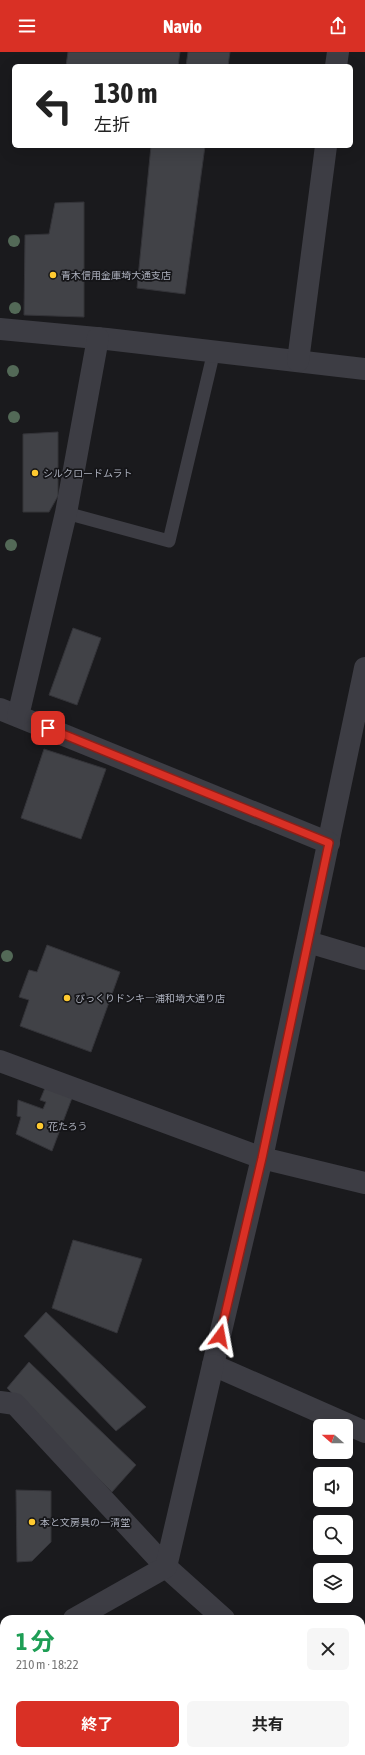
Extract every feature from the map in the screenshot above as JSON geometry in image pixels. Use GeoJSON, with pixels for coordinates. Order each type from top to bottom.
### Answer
{"type":"FeatureCollection","features":[{"type":"Feature","properties":{"kind":"street"},"geometry":{"type":"LineString","coordinates":[[336,64],[338,52]]}},
{"type":"Feature","properties":{"kind":"street"},"geometry":{"type":"LineString","coordinates":[[298,361],[326,148]]}},
{"type":"Feature","properties":{"kind":"street"},"geometry":{"type":"LineString","coordinates":[[0,329],[98,338],[365,369]]}},
{"type":"Feature","properties":{"kind":"street"},"geometry":{"type":"LineString","coordinates":[[98,338],[66,513],[9,712],[329,843]]}},
{"type":"Feature","properties":{"kind":"street"},"geometry":{"type":"LineString","coordinates":[[81,1615],[166,1567],[262,1158],[365,668]]}},
{"type":"Feature","properties":{"kind":"street"},"geometry":{"type":"LineString","coordinates":[[308,942],[365,958]]}},
{"type":"Feature","properties":{"kind":"street"},"geometry":{"type":"LineString","coordinates":[[0,1061],[262,1158],[365,1183]]}},
{"type":"Feature","properties":{"kind":"street"},"geometry":{"type":"LineString","coordinates":[[213,1365],[365,1432]]}},
{"type":"Feature","properties":{"kind":"street"},"geometry":{"type":"LineString","coordinates":[[0,1402],[15,1404],[166,1567],[220,1615]]}},
{"type":"Feature","properties":{"kind":"lane"},"geometry":{"type":"LineString","coordinates":[[66,513],[169,541],[214,351]]}},
{"type":"Feature","properties":{"kind":"building"},"geometry":{"type":"Polygon","coordinates":[[[68,52],[180,52],[178,64],[66,64],[68,52]]]}},
{"type":"Feature","properties":{"kind":"building"},"geometry":{"type":"Polygon","coordinates":[[[188,52],[230,52],[228,64],[186,64],[188,52]]]}},
{"type":"Feature","properties":{"kind":"building"},"geometry":{"type":"Polygon","coordinates":[[[151,148],[205,148],[185,294],[137,288],[151,148]]]}},
{"type":"Feature","properties":{"kind":"building"},"geometry":{"type":"Polygon","coordinates":[[[84,202],[84,317],[24,315],[25,235],[49,234],[55,203],[84,202]]]}},
{"type":"Feature","properties":{"kind":"building"},"geometry":{"type":"Polygon","coordinates":[[[58,432],[58,496],[49,512],[23,512],[23,434],[58,432]]]}},
{"type":"Feature","properties":{"kind":"building"},"geometry":{"type":"Polygon","coordinates":[[[73,628],[101,638],[77,705],[49,695],[73,628]]]}},
{"type":"Feature","properties":{"kind":"building"},"geometry":{"type":"Polygon","coordinates":[[[44,749],[106,769],[81,839],[21,818],[44,749]]]}},
{"type":"Feature","properties":{"kind":"building","name":"びっくりドンキ―浦和埼大通り店"},"geometry":{"type":"Polygon","coordinates":[[[47,945],[120,972],[91,1052],[20,1026],[29,1000],[19,997],[29,970],[37,972],[47,945]]]}},
{"type":"Feature","properties":{"kind":"building","name":"花たろう"},"geometry":{"type":"Polygon","coordinates":[[[45,1088],[72,1098],[52,1151],[16,1134],[21,1117],[17,1116],[18,1100],[43,1109],[46,1102],[40,1100],[45,1088]]]}},
{"type":"Feature","properties":{"kind":"building"},"geometry":{"type":"Polygon","coordinates":[[[73,1240],[142,1259],[117,1333],[52,1308],[73,1240]]]}},
{"type":"Feature","properties":{"kind":"building"},"geometry":{"type":"Polygon","coordinates":[[[46,1312],[146,1407],[116,1431],[24,1336],[46,1312]]]}},
{"type":"Feature","properties":{"kind":"building"},"geometry":{"type":"Polygon","coordinates":[[[29,1362],[136,1465],[112,1492],[7,1388],[29,1362]]]}},
{"type":"Feature","properties":{"kind":"building"},"geometry":{"type":"Polygon","coordinates":[[[16,1490],[51,1491],[51,1542],[32,1561],[17,1562],[16,1490]]]}},
{"type":"Feature","properties":{"kind":"place","name":"青木信用金庫埼大通支店"},"geometry":{"type":"Point","coordinates":[53,275]}},
{"type":"Feature","properties":{"kind":"place","name":"シルクロードムラト"},"geometry":{"type":"Point","coordinates":[35,473]}},
{"type":"Feature","properties":{"kind":"place","name":"びっくりドンキ―浦和埼大通り店"},"geometry":{"type":"Point","coordinates":[67,998]}},
{"type":"Feature","properties":{"kind":"place","name":"花たろう"},"geometry":{"type":"Point","coordinates":[40,1126]}},
{"type":"Feature","properties":{"kind":"place","name":"本と文房具の一清堂"},"geometry":{"type":"Point","coordinates":[32,1522]}},
{"type":"Feature","properties":{"kind":"route"},"geometry":{"type":"LineString","coordinates":[[48,728],[329,843],[262,1158],[220,1336]]}}]}
